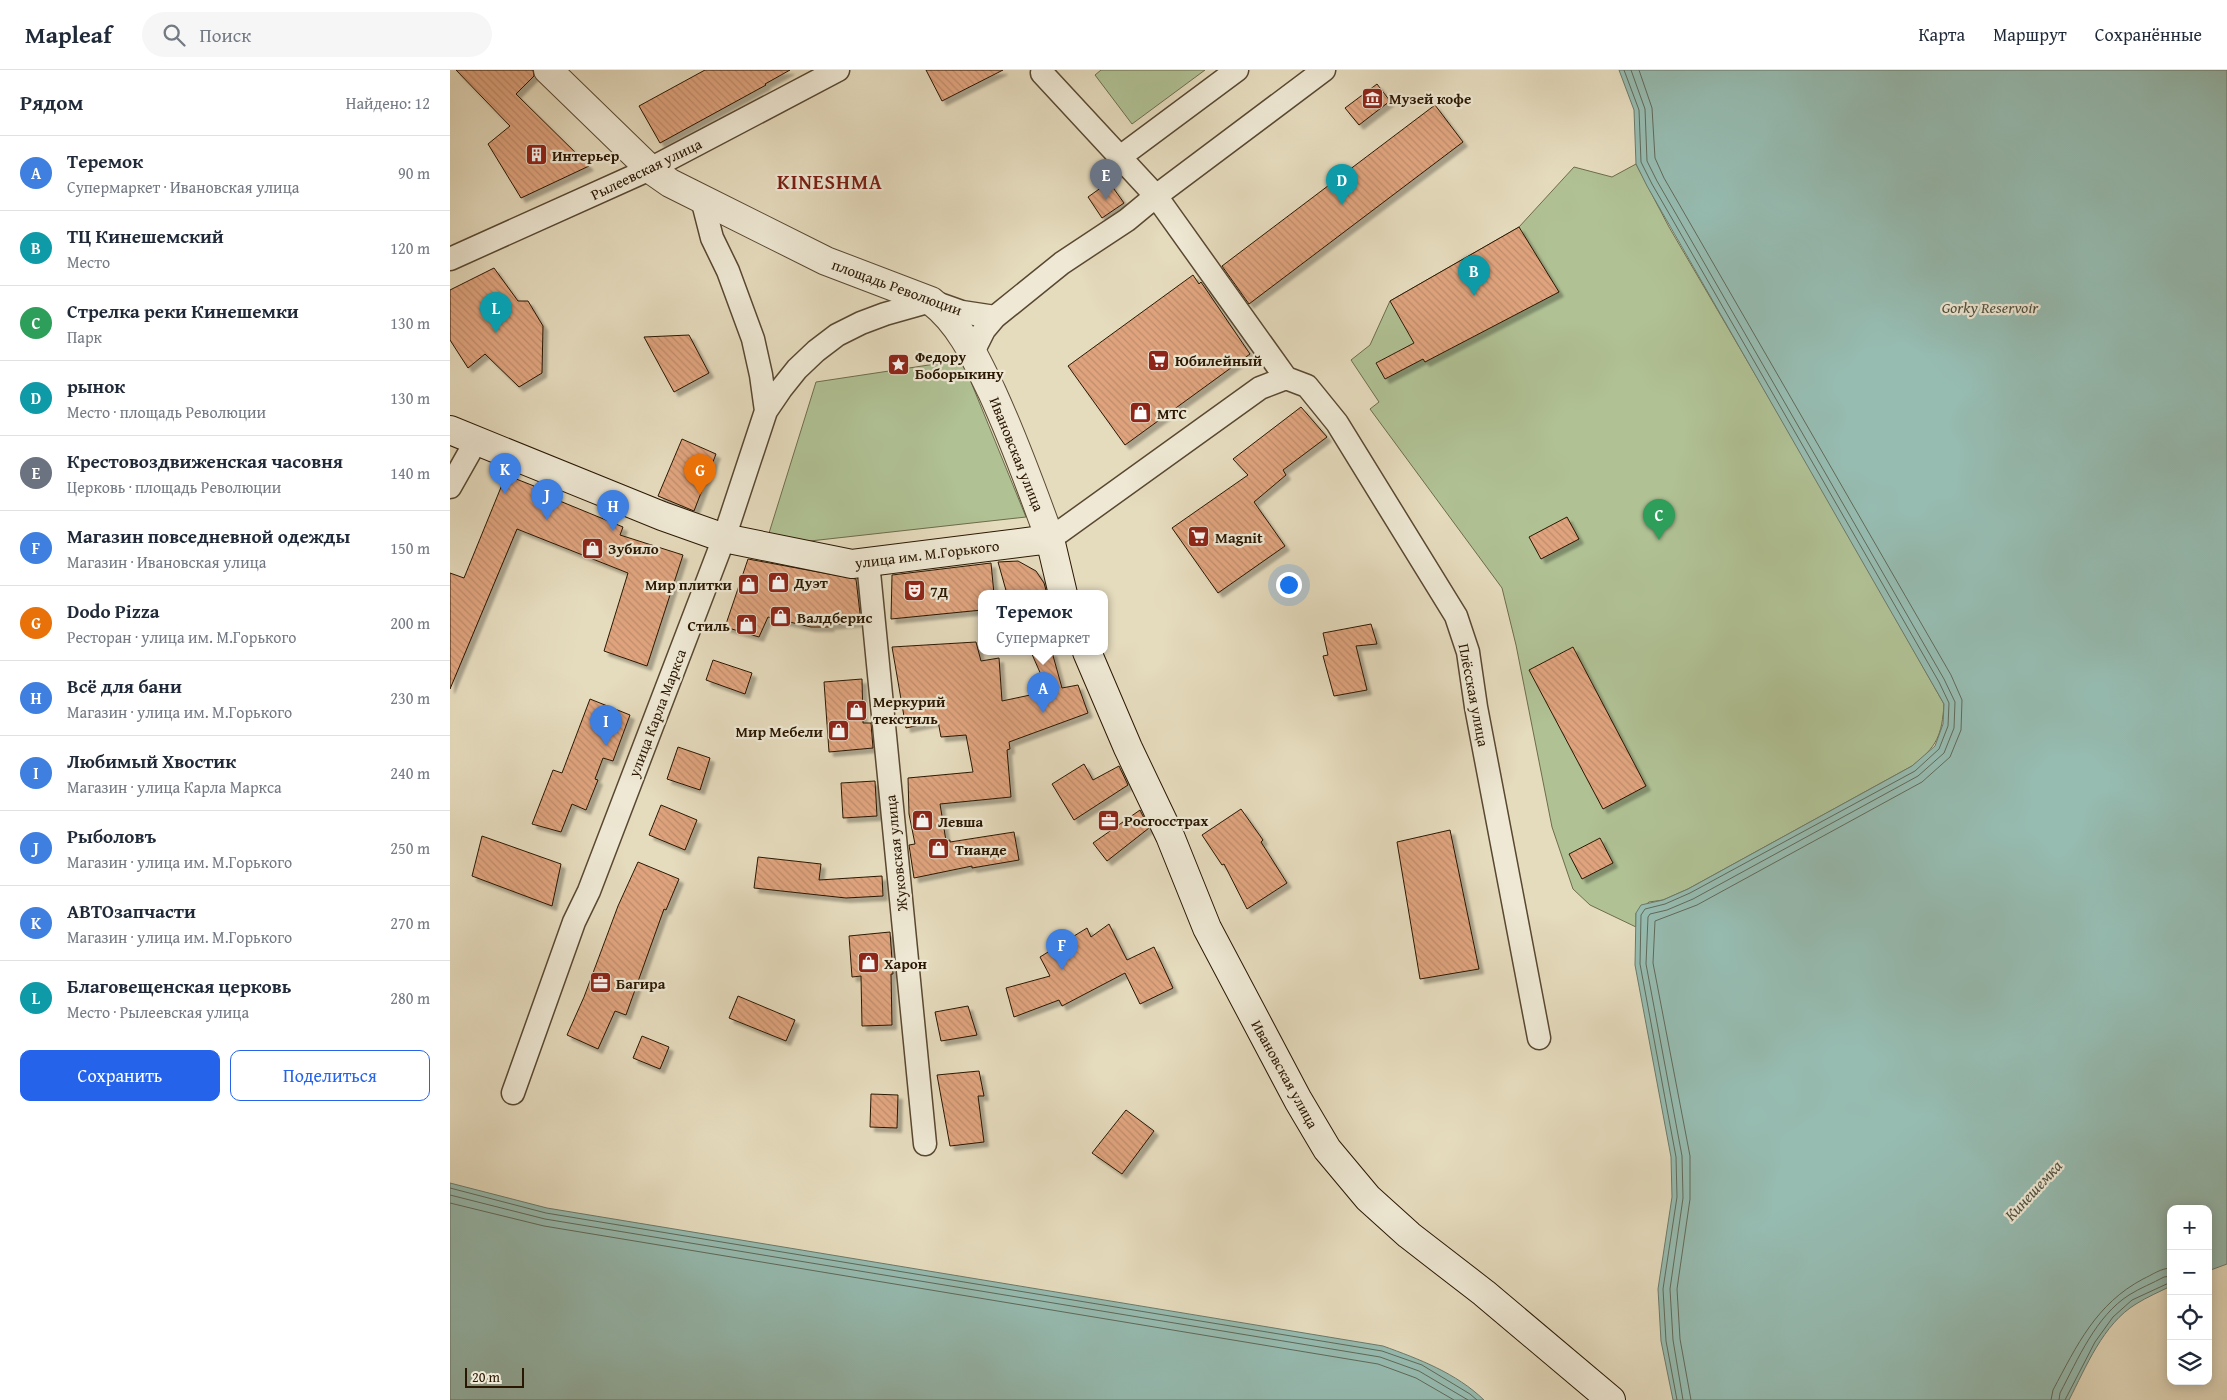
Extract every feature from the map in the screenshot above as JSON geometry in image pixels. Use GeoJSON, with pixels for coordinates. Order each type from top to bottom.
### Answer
{"type":"FeatureCollection","features":[{"type":"Feature","properties":{"kind":"main road","name":"площадь Революции"},"geometry":{"type":"LineString","coordinates":[[548,70],[650,169],[680,189],[826,260],[930,301]]}},
{"type":"Feature","properties":{"kind":"main road","name":"Ивановская улица"},"geometry":{"type":"LineString","coordinates":[[930,301],[956,326],[978,362],[1012,436],[1050,539],[1062,590]]}},
{"type":"Feature","properties":{"kind":"main road","name":"улица им. М.Горького"},"geometry":{"type":"LineString","coordinates":[[450,430],[662,516],[724,538],[852,564],[1050,539]]}},
{"type":"Feature","properties":{"kind":"main road","name":"Ивановская улица"},"geometry":{"type":"LineString","coordinates":[[1088,655],[1128,748],[1170,836],[1207,928],[1298,1100],[1327,1149],[1368,1198],[1409,1235],[1484,1293],[1611,1400]]}},
{"type":"Feature","properties":{"kind":"street","name":"Рылеевская улица"},"geometry":{"type":"LineString","coordinates":[[450,259],[650,169],[838,70]]}},
{"type":"Feature","properties":{"kind":"street"},"geometry":{"type":"LineString","coordinates":[[1120,156],[1237,70]]}},
{"type":"Feature","properties":{"kind":"street"},"geometry":{"type":"LineString","coordinates":[[978,362],[974,351],[984,330],[995,317],[1062,263],[1127,220],[1156,196],[1324,70]]}},
{"type":"Feature","properties":{"kind":"street"},"geometry":{"type":"LineString","coordinates":[[1042,73],[1156,196],[1286,378]]}},
{"type":"Feature","properties":{"kind":"street"},"geometry":{"type":"LineString","coordinates":[[702,199],[712,238],[735,288],[753,339],[766,411]]}},
{"type":"Feature","properties":{"kind":"street","name":"площадь Революции"},"geometry":{"type":"LineString","coordinates":[[930,301],[962,312],[995,317]]}},
{"type":"Feature","properties":{"kind":"street","name":"улица Карла Маркса"},"geometry":{"type":"LineString","coordinates":[[513,1093],[574,922],[589,891],[724,538],[766,411],[797,369],[816,351],[838,335],[861,323],[885,314],[930,301]]}},
{"type":"Feature","properties":{"kind":"street","name":"улица им. М.Горького"},"geometry":{"type":"LineString","coordinates":[[1050,539],[1260,388],[1286,378]]}},
{"type":"Feature","properties":{"kind":"street","name":"Плёсская улица"},"geometry":{"type":"LineString","coordinates":[[1286,378],[1307,386],[1337,423],[1456,616],[1468,652],[1476,707],[1539,1038]]}},
{"type":"Feature","properties":{"kind":"street"},"geometry":{"type":"LineString","coordinates":[[450,488],[476,441]]}},
{"type":"Feature","properties":{"kind":"street","name":"Жуковская улица"},"geometry":{"type":"LineString","coordinates":[[868,562],[925,1144]]}},
{"type":"Feature","properties":{"kind":"green space"},"geometry":{"type":"Polygon","coordinates":[[[1101,70],[1205,70],[1132,124],[1095,75],[1101,70]]]}},
{"type":"Feature","properties":{"kind":"green space"},"geometry":{"type":"Polygon","coordinates":[[[1636,164],[1669,227],[1824,492],[1944,704],[1942,724],[1937,740],[1927,753],[1912,766],[1688,889],[1663,900],[1649,902],[1636,913],[1636,927],[1590,905],[1573,889],[1552,827],[1516,645],[1502,588],[1370,409],[1379,402],[1351,360],[1370,345],[1390,301],[1519,227],[1574,167],[1612,177],[1636,164]]]}},
{"type":"Feature","properties":{"kind":"green space"},"geometry":{"type":"Polygon","coordinates":[[[962,360],[1026,517],[765,546],[816,382],[962,360]]]}},
{"type":"Feature","properties":{"kind":"water"},"geometry":{"type":"Polygon","coordinates":[[[1619,70],[2227,70],[2227,1264],[2212,1270],[2212,1205],[2167,1205],[2167,1288],[2136,1304],[2114,1323],[2096,1347],[2069,1400],[1673,1400],[1661,1341],[1658,1289],[1672,1197],[1671,1157],[1635,965],[1636,913],[1641,905],[1663,900],[1688,889],[1912,766],[1935,746],[1943,724],[1944,704],[1647,186],[1636,164],[1634,110],[1619,70]]]}},
{"type":"Feature","properties":{"kind":"water"},"geometry":{"type":"Polygon","coordinates":[[[450,1183],[547,1208],[1383,1346],[1449,1374],[1484,1400],[450,1400],[450,1183]]]}},
{"type":"Feature","properties":{"kind":"building","name":"Интерьер"},"geometry":{"type":"Polygon","coordinates":[[[456,70],[533,70],[534,76],[516,94],[589,166],[521,198],[488,144],[510,126],[456,70]]]}},
{"type":"Feature","properties":{"kind":"building"},"geometry":{"type":"Polygon","coordinates":[[[705,70],[790,70],[660,143],[639,106],[705,70]]]}},
{"type":"Feature","properties":{"kind":"building"},"geometry":{"type":"Polygon","coordinates":[[[926,70],[1003,70],[942,101],[926,70]]]}},
{"type":"Feature","properties":{"kind":"building"},"geometry":{"type":"Polygon","coordinates":[[[1377,84],[1390,101],[1359,125],[1345,108],[1377,84]]]}},
{"type":"Feature","properties":{"kind":"building"},"geometry":{"type":"Polygon","coordinates":[[[1435,105],[1463,142],[1249,304],[1222,266],[1435,105]]]}},
{"type":"Feature","properties":{"kind":"building"},"geometry":{"type":"Polygon","coordinates":[[[1109,182],[1124,203],[1102,218],[1088,197],[1109,182]]]}},
{"type":"Feature","properties":{"kind":"building"},"geometry":{"type":"Polygon","coordinates":[[[1519,227],[1559,292],[1425,362],[1423,359],[1385,379],[1376,363],[1414,343],[1390,301],[1519,227]]]}},
{"type":"Feature","properties":{"kind":"building"},"geometry":{"type":"Polygon","coordinates":[[[494,268],[518,301],[528,301],[543,326],[542,373],[519,387],[485,354],[468,368],[450,340],[450,290],[494,268]]]}},
{"type":"Feature","properties":{"kind":"building","name":"Юбилейный"},"geometry":{"type":"Polygon","coordinates":[[[1193,275],[1199,284],[1201,282],[1250,354],[1125,445],[1068,366],[1193,275]]]}},
{"type":"Feature","properties":{"kind":"building"},"geometry":{"type":"Polygon","coordinates":[[[689,335],[709,373],[674,392],[644,337],[689,335]]]}},
{"type":"Feature","properties":{"kind":"building"},"geometry":{"type":"Polygon","coordinates":[[[1301,407],[1327,437],[1283,470],[1286,475],[1254,502],[1285,546],[1218,593],[1172,528],[1248,475],[1233,459],[1301,407]]]}},
{"type":"Feature","properties":{"kind":"building"},"geometry":{"type":"Polygon","coordinates":[[[682,439],[716,454],[694,511],[658,496],[682,439]]]}},
{"type":"Feature","properties":{"kind":"building"},"geometry":{"type":"Polygon","coordinates":[[[506,475],[534,486],[533,490],[623,527],[620,535],[683,555],[647,666],[604,651],[628,573],[517,529],[450,689],[450,573],[464,578],[506,475]]]}},
{"type":"Feature","properties":{"kind":"building"},"geometry":{"type":"Polygon","coordinates":[[[1567,517],[1579,539],[1541,559],[1529,537],[1567,517]]]}},
{"type":"Feature","properties":{"kind":"building"},"geometry":{"type":"Polygon","coordinates":[[[748,559],[856,579],[861,622],[829,625],[830,627],[811,627],[768,617],[759,637],[725,627],[748,559]]]}},
{"type":"Feature","properties":{"kind":"building"},"geometry":{"type":"Polygon","coordinates":[[[1018,561],[1036,571],[1044,583],[1046,590],[1006,590],[998,562],[1018,561]]]}},
{"type":"Feature","properties":{"kind":"building"},"geometry":{"type":"Polygon","coordinates":[[[991,563],[994,590],[978,590],[978,610],[891,619],[892,575],[991,563]]]}},
{"type":"Feature","properties":{"kind":"building"},"geometry":{"type":"Polygon","coordinates":[[[1371,624],[1377,644],[1356,646],[1367,690],[1334,696],[1323,656],[1328,655],[1323,633],[1371,624]]]}},
{"type":"Feature","properties":{"kind":"building"},"geometry":{"type":"Polygon","coordinates":[[[976,642],[981,661],[999,658],[1002,701],[1035,694],[1031,681],[1042,677],[1032,655],[1053,655],[1062,688],[1078,685],[1088,713],[1009,742],[1010,749],[1007,750],[1011,797],[940,804],[946,841],[950,840],[950,842],[1014,832],[1019,860],[972,868],[972,866],[914,878],[909,845],[915,844],[909,814],[908,778],[973,772],[966,735],[941,737],[938,721],[906,728],[892,647],[976,642]]]}},
{"type":"Feature","properties":{"kind":"building"},"geometry":{"type":"Polygon","coordinates":[[[1573,647],[1646,786],[1603,809],[1529,670],[1573,647]]]}},
{"type":"Feature","properties":{"kind":"building"},"geometry":{"type":"Polygon","coordinates":[[[713,660],[752,673],[745,694],[706,680],[713,660]]]}},
{"type":"Feature","properties":{"kind":"building"},"geometry":{"type":"Polygon","coordinates":[[[862,679],[863,723],[871,723],[873,748],[829,752],[824,682],[862,679]]]}},
{"type":"Feature","properties":{"kind":"building"},"geometry":{"type":"Polygon","coordinates":[[[590,699],[630,715],[613,761],[603,758],[595,779],[598,780],[586,810],[572,804],[561,832],[532,824],[553,770],[562,773],[590,699]]]}},
{"type":"Feature","properties":{"kind":"building"},"geometry":{"type":"Polygon","coordinates":[[[678,747],[710,758],[700,790],[667,779],[678,747]]]}},
{"type":"Feature","properties":{"kind":"building"},"geometry":{"type":"Polygon","coordinates":[[[1084,764],[1093,780],[1119,766],[1128,785],[1074,820],[1052,784],[1084,764]]]}},
{"type":"Feature","properties":{"kind":"building"},"geometry":{"type":"Polygon","coordinates":[[[875,781],[877,816],[843,818],[841,783],[875,781]]]}},
{"type":"Feature","properties":{"kind":"building"},"geometry":{"type":"Polygon","coordinates":[[[661,805],[697,820],[685,850],[649,835],[661,805]]]}},
{"type":"Feature","properties":{"kind":"building"},"geometry":{"type":"Polygon","coordinates":[[[1241,809],[1263,840],[1261,842],[1287,883],[1247,909],[1224,864],[1222,865],[1202,835],[1241,809]]]}},
{"type":"Feature","properties":{"kind":"building"},"geometry":{"type":"Polygon","coordinates":[[[1140,810],[1149,828],[1107,861],[1093,843],[1140,810]]]}},
{"type":"Feature","properties":{"kind":"building"},"geometry":{"type":"Polygon","coordinates":[[[1450,830],[1479,969],[1420,979],[1397,842],[1450,830]]]}},
{"type":"Feature","properties":{"kind":"building"},"geometry":{"type":"Polygon","coordinates":[[[482,836],[561,864],[552,906],[472,876],[482,836]]]}},
{"type":"Feature","properties":{"kind":"building"},"geometry":{"type":"Polygon","coordinates":[[[1600,838],[1613,863],[1582,879],[1569,854],[1600,838]]]}},
{"type":"Feature","properties":{"kind":"building"},"geometry":{"type":"Polygon","coordinates":[[[758,857],[821,864],[819,880],[882,876],[883,896],[846,898],[754,888],[758,857]]]}},
{"type":"Feature","properties":{"kind":"building"},"geometry":{"type":"Polygon","coordinates":[[[638,862],[679,879],[666,910],[664,909],[626,1015],[615,1011],[598,1049],[567,1035],[584,997],[618,906],[638,862]]]}},
{"type":"Feature","properties":{"kind":"building"},"geometry":{"type":"Polygon","coordinates":[[[1109,924],[1127,960],[1154,947],[1173,988],[1140,1004],[1125,973],[1062,1006],[1059,1000],[1014,1017],[1006,988],[1050,976],[1040,957],[1087,928],[1091,937],[1109,924]]]}},
{"type":"Feature","properties":{"kind":"building"},"geometry":{"type":"Polygon","coordinates":[[[890,932],[893,974],[891,974],[892,1025],[862,1026],[861,976],[852,977],[849,936],[890,932]]]}},
{"type":"Feature","properties":{"kind":"building"},"geometry":{"type":"Polygon","coordinates":[[[738,996],[795,1020],[786,1041],[729,1018],[738,996]]]}},
{"type":"Feature","properties":{"kind":"building"},"geometry":{"type":"Polygon","coordinates":[[[968,1006],[977,1035],[941,1041],[935,1012],[968,1006]]]}},
{"type":"Feature","properties":{"kind":"building"},"geometry":{"type":"Polygon","coordinates":[[[642,1036],[669,1047],[660,1069],[633,1058],[642,1036]]]}},
{"type":"Feature","properties":{"kind":"building"},"geometry":{"type":"Polygon","coordinates":[[[979,1071],[984,1096],[978,1096],[984,1142],[950,1146],[937,1075],[979,1071]]]}},
{"type":"Feature","properties":{"kind":"building"},"geometry":{"type":"Polygon","coordinates":[[[871,1094],[898,1095],[897,1128],[870,1127],[871,1094]]]}},
{"type":"Feature","properties":{"kind":"building"},"geometry":{"type":"Polygon","coordinates":[[[1126,1110],[1154,1131],[1122,1174],[1092,1153],[1126,1110]]]}},
{"type":"Feature","properties":{"kind":"place","name":"Музей кофе"},"geometry":{"type":"Point","coordinates":[1373,98]}},
{"type":"Feature","properties":{"kind":"place","name":"Интерьер"},"geometry":{"type":"Point","coordinates":[536,155]}},
{"type":"Feature","properties":{"kind":"place","name":"Крестовоздвиженская часовня"},"geometry":{"type":"Point","coordinates":[1106,200]}},
{"type":"Feature","properties":{"kind":"place","name":"рынок"},"geometry":{"type":"Point","coordinates":[1342,205]}},
{"type":"Feature","properties":{"kind":"place","name":"ТЦ Кинешемский"},"geometry":{"type":"Point","coordinates":[1474,296]}},
{"type":"Feature","properties":{"kind":"place","name":"Благовещенская церковь"},"geometry":{"type":"Point","coordinates":[496,333]}},
{"type":"Feature","properties":{"kind":"place","name":"Юбилейный"},"geometry":{"type":"Point","coordinates":[1159,360]}},
{"type":"Feature","properties":{"kind":"place","name":"Федору Боборыкину"},"geometry":{"type":"Point","coordinates":[899,365]}},
{"type":"Feature","properties":{"kind":"place","name":"МТС"},"geometry":{"type":"Point","coordinates":[1141,413]}},
{"type":"Feature","properties":{"kind":"place","name":"АВТОзапчасти"},"geometry":{"type":"Point","coordinates":[505,494]}},
{"type":"Feature","properties":{"kind":"place","name":"Dodo Pizza"},"geometry":{"type":"Point","coordinates":[700,495]}},
{"type":"Feature","properties":{"kind":"place","name":"Рыболовъ"},"geometry":{"type":"Point","coordinates":[547,520]}},
{"type":"Feature","properties":{"kind":"place","name":"Всё для бани"},"geometry":{"type":"Point","coordinates":[613,531]}},
{"type":"Feature","properties":{"kind":"place","name":"Magnit"},"geometry":{"type":"Point","coordinates":[1199,537]}},
{"type":"Feature","properties":{"kind":"place","name":"Стрелка реки Кинешемки"},"geometry":{"type":"Point","coordinates":[1659,540]}},
{"type":"Feature","properties":{"kind":"place","name":"Зубило"},"geometry":{"type":"Point","coordinates":[592,548]}},
{"type":"Feature","properties":{"kind":"place","name":"Дуэт"},"geometry":{"type":"Point","coordinates":[778,582]}},
{"type":"Feature","properties":{"kind":"place","name":"Мир плитки"},"geometry":{"type":"Point","coordinates":[748,584]}},
{"type":"Feature","properties":{"kind":"place","name":"7Д"},"geometry":{"type":"Point","coordinates":[914,591]}},
{"type":"Feature","properties":{"kind":"place","name":"Валдберис"},"geometry":{"type":"Point","coordinates":[781,617]}},
{"type":"Feature","properties":{"kind":"place","name":"Стиль"},"geometry":{"type":"Point","coordinates":[746,625]}},
{"type":"Feature","properties":{"kind":"place","name":"Меркурий текстиль"},"geometry":{"type":"Point","coordinates":[857,710]}},
{"type":"Feature","properties":{"kind":"place","name":"Теремок"},"geometry":{"type":"Point","coordinates":[1043,713]}},
{"type":"Feature","properties":{"kind":"place","name":"Мир Мебели"},"geometry":{"type":"Point","coordinates":[839,731]}},
{"type":"Feature","properties":{"kind":"place","name":"Любимый Хвостик"},"geometry":{"type":"Point","coordinates":[606,746]}},
{"type":"Feature","properties":{"kind":"place","name":"Росгосстрах"},"geometry":{"type":"Point","coordinates":[1108,820]}},
{"type":"Feature","properties":{"kind":"place","name":"Левша"},"geometry":{"type":"Point","coordinates":[922,821]}},
{"type":"Feature","properties":{"kind":"place","name":"Тианде"},"geometry":{"type":"Point","coordinates":[939,849]}},
{"type":"Feature","properties":{"kind":"place","name":"Харон"},"geometry":{"type":"Point","coordinates":[868,963]}},
{"type":"Feature","properties":{"kind":"place","name":"Магазин повседневной одежды"},"geometry":{"type":"Point","coordinates":[1062,970]}},
{"type":"Feature","properties":{"kind":"place","name":"Багира"},"geometry":{"type":"Point","coordinates":[600,983]}},
{"type":"Feature","properties":{"kind":"district","name":"KINESHMA"},"geometry":{"type":"Point","coordinates":[830,181]}},
{"type":"Feature","properties":{"kind":"water label","name":"Gorky Reservoir"},"geometry":{"type":"Point","coordinates":[1990,307]}},
{"type":"Feature","properties":{"kind":"water label","name":"Кинешемка"},"geometry":{"type":"Point","coordinates":[2033,1190]}}]}
